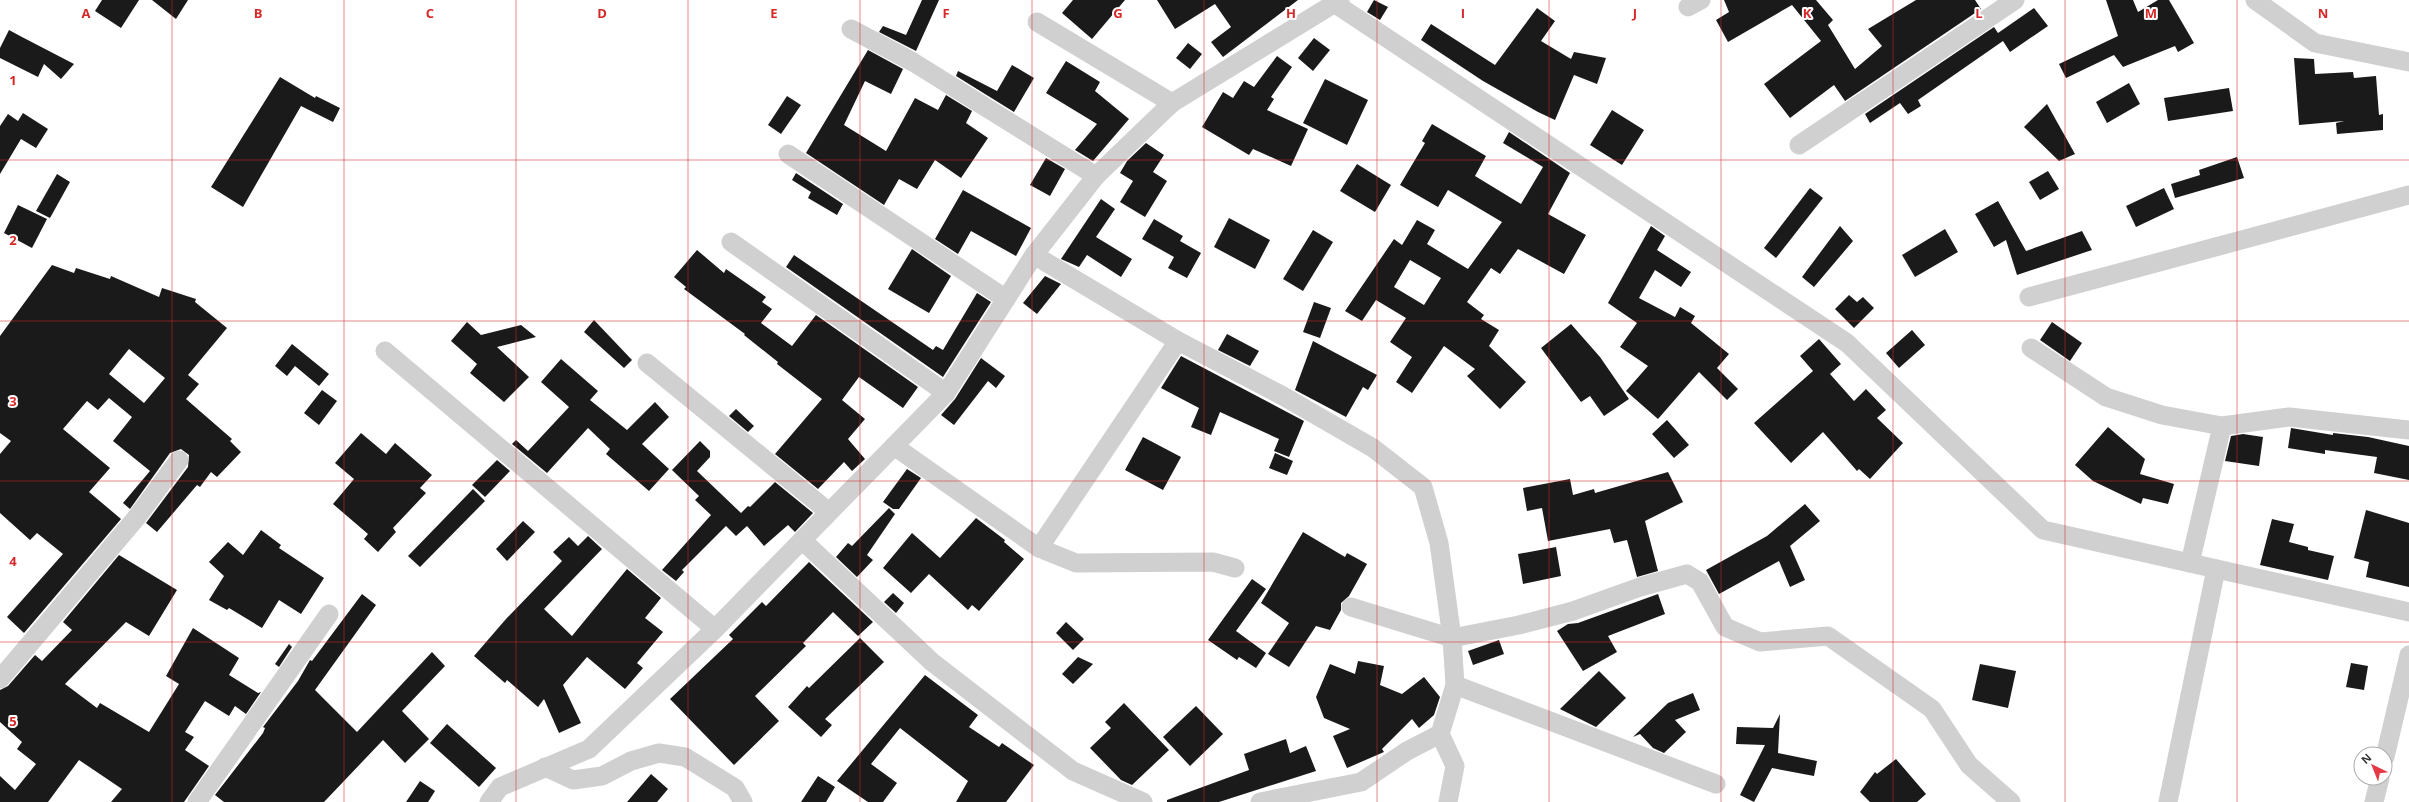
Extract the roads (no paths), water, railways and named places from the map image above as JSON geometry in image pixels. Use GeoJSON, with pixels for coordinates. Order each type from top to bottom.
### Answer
{"type":"FeatureCollection","features":[{"type":"Feature","properties":{"kind":"street"},"geometry":{"type":"LineString","coordinates":[[1799,145],[2015,0]]}},
{"type":"Feature","properties":{"kind":"street"},"geometry":{"type":"LineString","coordinates":[[2255,0],[2315,43],[2409,62]]}},
{"type":"Feature","properties":{"kind":"street"},"geometry":{"type":"LineString","coordinates":[[489,802],[500,787],[588,749],[715,629],[946,393],[1034,256],[1096,176],[1172,104],[1337,2],[1847,343],[2044,530],[2409,612]]}},
{"type":"Feature","properties":{"kind":"street"},"geometry":{"type":"LineString","coordinates":[[1037,22],[1172,104]]}},
{"type":"Feature","properties":{"kind":"street"},"geometry":{"type":"LineString","coordinates":[[851,29],[913,62],[1096,176]]}},
{"type":"Feature","properties":{"kind":"street"},"geometry":{"type":"LineString","coordinates":[[788,154],[1006,299]]}},
{"type":"Feature","properties":{"kind":"street"},"geometry":{"type":"LineString","coordinates":[[2029,297],[2409,195]]}},
{"type":"Feature","properties":{"kind":"street"},"geometry":{"type":"LineString","coordinates":[[731,242],[946,393]]}},
{"type":"Feature","properties":{"kind":"street"},"geometry":{"type":"LineString","coordinates":[[1034,256],[1178,341],[1283,396],[1373,448],[1423,487],[1439,543],[1452,638],[1455,685],[1440,734],[1455,766],[1448,802]]}},
{"type":"Feature","properties":{"kind":"street"},"geometry":{"type":"LineString","coordinates":[[1039,548],[1178,341]]}},
{"type":"Feature","properties":{"kind":"street"},"geometry":{"type":"LineString","coordinates":[[2031,348],[2106,397],[2162,415],[2222,426],[2289,418],[2409,430]]}},
{"type":"Feature","properties":{"kind":"street"},"geometry":{"type":"LineString","coordinates":[[384,351],[715,629]]}},
{"type":"Feature","properties":{"kind":"street"},"geometry":{"type":"LineString","coordinates":[[647,363],[829,512]]}},
{"type":"Feature","properties":{"kind":"street"},"geometry":{"type":"LineString","coordinates":[[2190,564],[2222,426]]}},
{"type":"Feature","properties":{"kind":"street"},"geometry":{"type":"LineString","coordinates":[[894,446],[1039,548],[1076,563],[1213,562],[1235,568]]}},
{"type":"Feature","properties":{"kind":"street"},"geometry":{"type":"LineString","coordinates":[[1,676],[137,517],[179,460]]}},
{"type":"Feature","properties":{"kind":"street"},"geometry":{"type":"LineString","coordinates":[[802,540],[932,662],[1073,771],[1143,802]]}},
{"type":"Feature","properties":{"kind":"street"},"geometry":{"type":"LineString","coordinates":[[2168,802],[2216,569]]}},
{"type":"Feature","properties":{"kind":"street"},"geometry":{"type":"LineString","coordinates":[[1351,607],[1452,638],[1519,625],[1574,611],[1640,587],[1687,574],[1700,582],[1725,627],[1760,642],[1828,636],[1932,709],[1969,765],[2011,802]]}},
{"type":"Feature","properties":{"kind":"street"},"geometry":{"type":"LineString","coordinates":[[197,802],[329,614]]}},
{"type":"Feature","properties":{"kind":"street"},"geometry":{"type":"LineString","coordinates":[[2388,746],[2409,655]]}},
{"type":"Feature","properties":{"kind":"street"},"geometry":{"type":"LineString","coordinates":[[1455,685],[1716,784]]}},
{"type":"Feature","properties":{"kind":"street"},"geometry":{"type":"LineString","coordinates":[[1260,802],[1361,782],[1407,751],[1440,734]]}},
{"type":"Feature","properties":{"kind":"street"},"geometry":{"type":"LineString","coordinates":[[545,767],[573,780],[602,776],[631,761],[659,753],[685,757],[735,788],[743,802]]}},
{"type":"Feature","properties":{"kind":"street"},"geometry":{"type":"LineString","coordinates":[[2374,802],[2378,786]]}}]}
